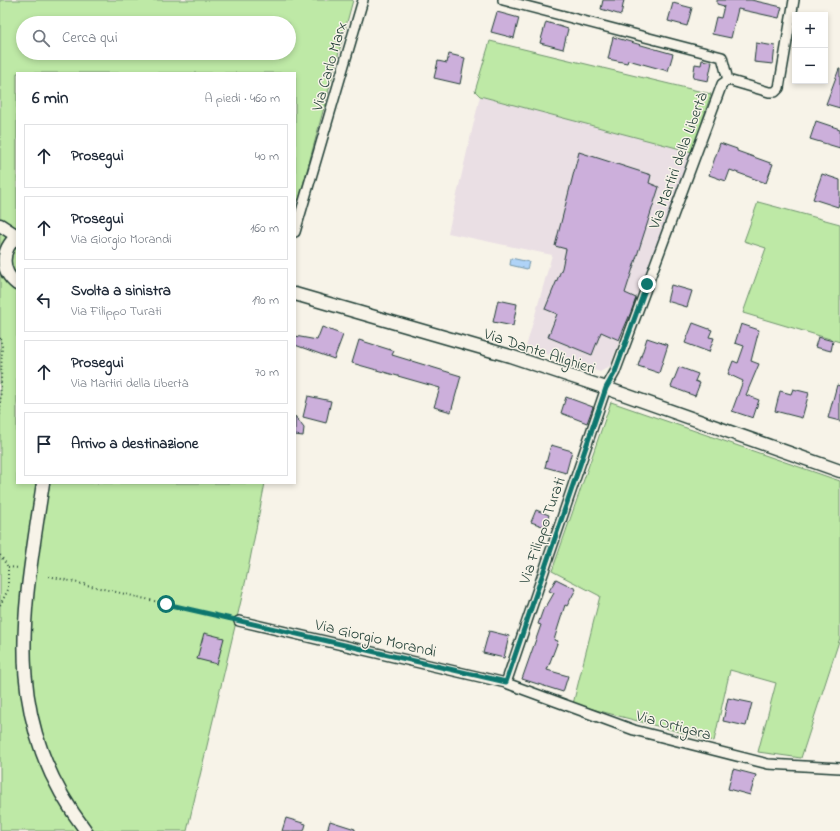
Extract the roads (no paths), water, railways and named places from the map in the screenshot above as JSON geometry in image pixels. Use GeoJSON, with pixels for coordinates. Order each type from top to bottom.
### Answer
{"type":"FeatureCollection","features":[{"type":"Feature","properties":{"kind":"street","name":"Via Carlo Marx"},"geometry":{"type":"LineString","coordinates":[[296,229],[363,0]]}},
{"type":"Feature","properties":{"kind":"street"},"geometry":{"type":"LineString","coordinates":[[503,0],[722,57],[728,80]]}},
{"type":"Feature","properties":{"kind":"street","name":"Via Martiri della Libertà"},"geometry":{"type":"LineString","coordinates":[[606,388],[615,372],[722,84],[728,80],[770,92],[775,92],[779,88],[794,0]]}},
{"type":"Feature","properties":{"kind":"street"},"geometry":{"type":"LineString","coordinates":[[0,224],[16,235]]}},
{"type":"Feature","properties":{"kind":"street"},"geometry":{"type":"LineString","coordinates":[[16,237],[8,244],[4,256],[4,267],[11,279],[16,283]]}},
{"type":"Feature","properties":{"kind":"street","name":"Via Dante Alighieri"},"geometry":{"type":"LineString","coordinates":[[296,294],[510,356],[606,388],[840,471]]}},
{"type":"Feature","properties":{"kind":"street","name":"Via Filippo Turati"},"geometry":{"type":"LineString","coordinates":[[506,682],[606,388]]}},
{"type":"Feature","properties":{"kind":"street"},"geometry":{"type":"LineString","coordinates":[[43,484],[22,624],[21,671],[27,710],[32,730],[46,767],[65,802],[86,831]]}},
{"type":"Feature","properties":{"kind":"street","name":"Via Giorgio Morandi"},"geometry":{"type":"LineString","coordinates":[[239,621],[506,682]]}},
{"type":"Feature","properties":{"kind":"street","name":"Via Ortigara"},"geometry":{"type":"LineString","coordinates":[[506,682],[634,730],[768,764],[840,768]]}},
{"type":"Feature","properties":{"kind":"water"},"geometry":{"type":"Polygon","coordinates":[[[511,258],[529,262],[527,269],[510,265],[511,258]]]}}]}
